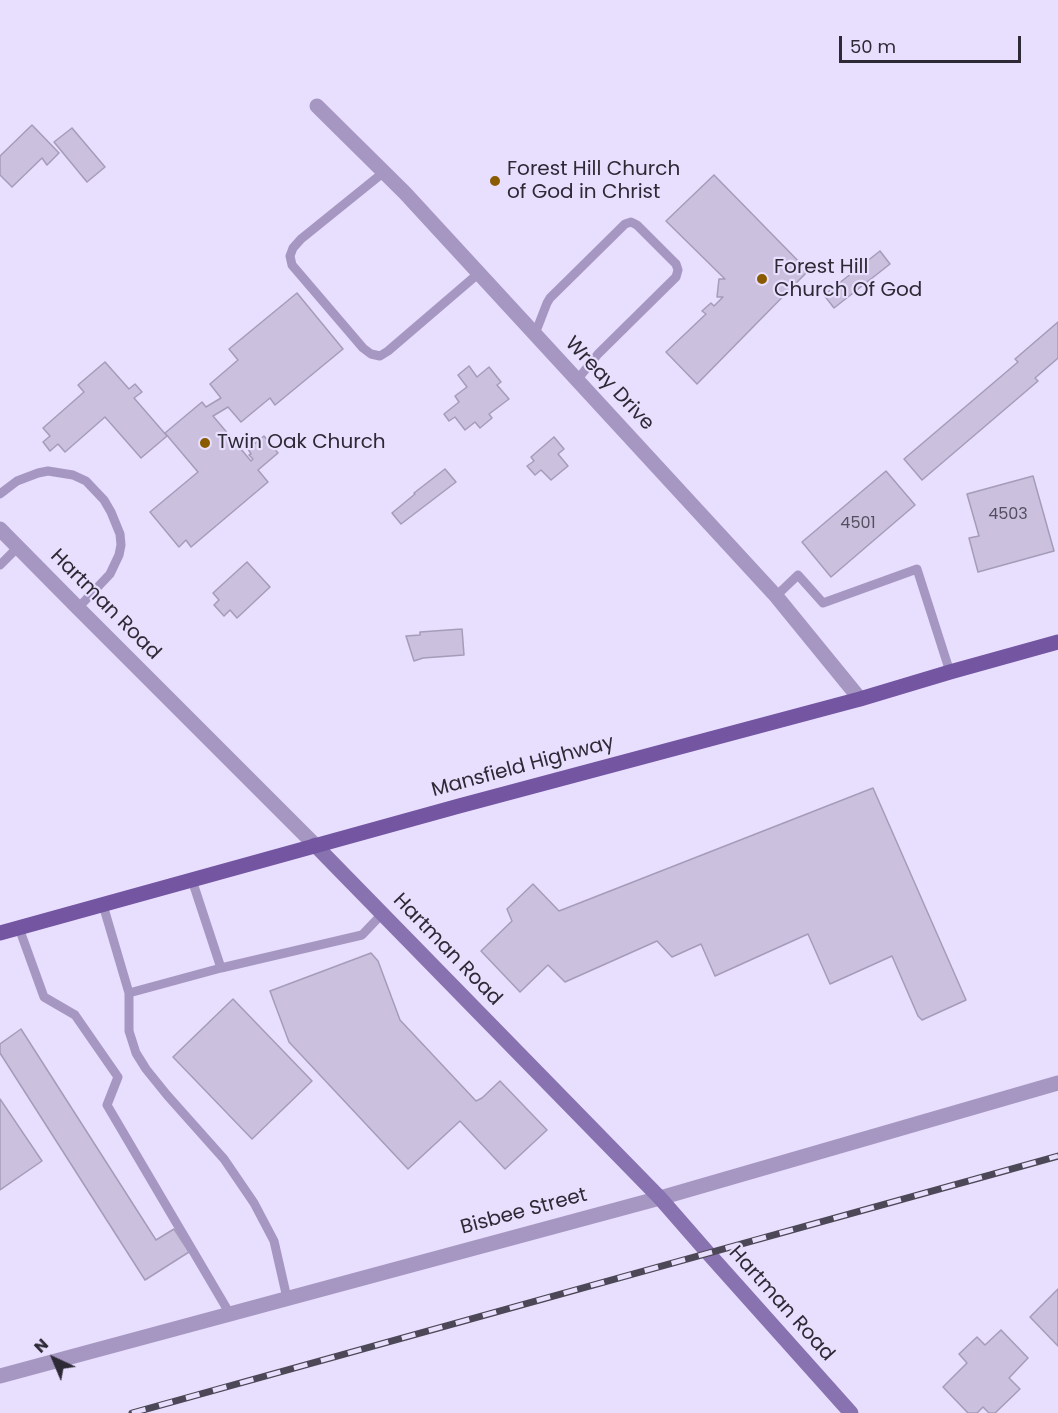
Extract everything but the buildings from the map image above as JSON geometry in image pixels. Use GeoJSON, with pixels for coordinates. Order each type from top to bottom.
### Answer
{"type":"FeatureCollection","features":[{"type":"Feature","properties":{"kind":"main road","name":"Mansfield Highway"},"geometry":{"type":"LineString","coordinates":[[0,933],[861,699],[1058,642]]}},
{"type":"Feature","properties":{"kind":"street","name":"Wreay Drive"},"geometry":{"type":"LineString","coordinates":[[317,106],[384,172],[578,380],[776,596],[861,699]]}},
{"type":"Feature","properties":{"kind":"street","name":"Hartman Road"},"geometry":{"type":"LineString","coordinates":[[0,528],[660,1198],[851,1413]]}},
{"type":"Feature","properties":{"kind":"street","name":"Bisbee Street"},"geometry":{"type":"LineString","coordinates":[[0,1376],[660,1198],[1058,1083]]}},
{"type":"Feature","properties":{"kind":"lane"},"geometry":{"type":"LineString","coordinates":[[384,172],[301,239],[293,248],[290,256],[292,265],[363,348],[371,354],[380,356],[388,351],[479,273]]}},
{"type":"Feature","properties":{"kind":"lane"},"geometry":{"type":"LineString","coordinates":[[535,334],[550,298],[625,224],[631,222],[637,225],[676,264],[678,270],[676,277],[598,354],[578,380]]}},
{"type":"Feature","properties":{"kind":"lane"},"geometry":{"type":"LineString","coordinates":[[0,494],[16,481],[27,476],[54,472],[73,475],[86,481],[104,500],[120,534],[119,555],[110,574],[78,608]]}},
{"type":"Feature","properties":{"kind":"lane"},"geometry":{"type":"LineString","coordinates":[[0,565],[18,547]]}},
{"type":"Feature","properties":{"kind":"lane"},"geometry":{"type":"LineString","coordinates":[[776,596],[798,575],[823,603],[917,569],[950,672]]}},
{"type":"Feature","properties":{"kind":"lane"},"geometry":{"type":"LineString","coordinates":[[192,880],[221,968]]}},
{"type":"Feature","properties":{"kind":"lane"},"geometry":{"type":"LineString","coordinates":[[103,904],[129,993],[129,1031],[136,1053],[146,1069],[224,1159],[254,1203],[274,1240],[287,1298]]}},
{"type":"Feature","properties":{"kind":"lane"},"geometry":{"type":"LineString","coordinates":[[129,993],[221,968],[362,935],[382,914]]}},
{"type":"Feature","properties":{"kind":"lane"},"geometry":{"type":"LineString","coordinates":[[19,928],[44,997],[75,1015],[118,1077],[107,1105],[230,1314]]}},
{"type":"Feature","properties":{"kind":"railway"},"geometry":{"type":"LineString","coordinates":[[132,1413],[1058,1156]]}},
{"type":"Feature","properties":{"kind":"place","name":"Forest Hill Church of God in Christ"},"geometry":{"type":"Point","coordinates":[495,181]}},
{"type":"Feature","properties":{"kind":"place","name":"Forest Hill Church Of God"},"geometry":{"type":"Point","coordinates":[762,279]}},
{"type":"Feature","properties":{"kind":"place","name":"Twin Oak Church"},"geometry":{"type":"Point","coordinates":[205,443]}}]}
